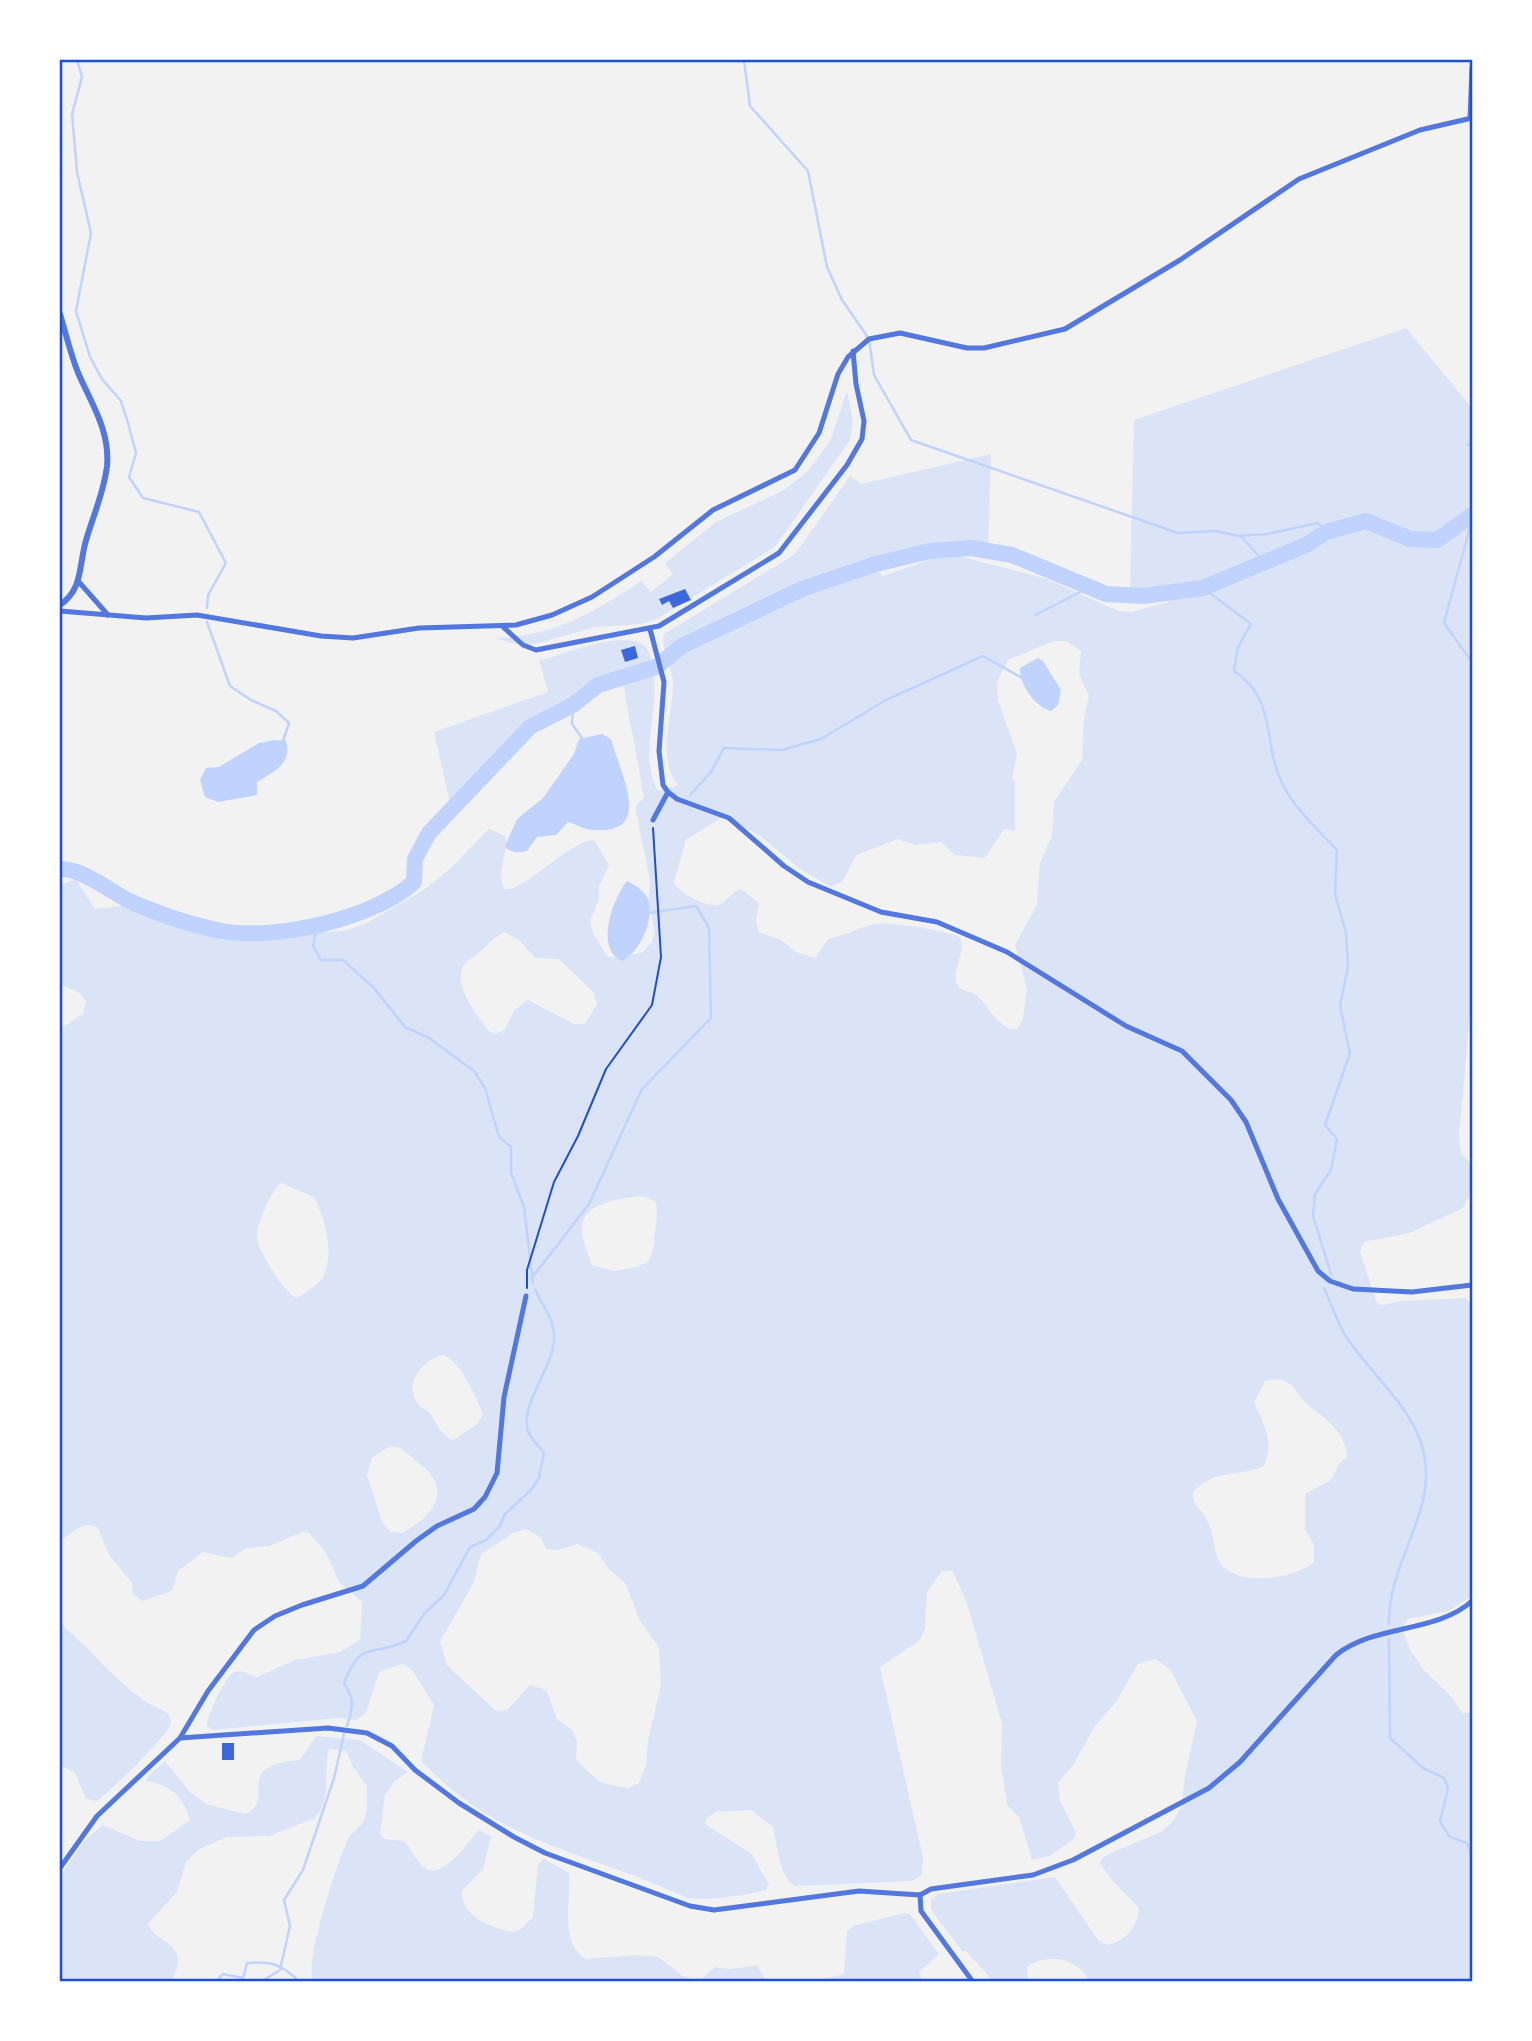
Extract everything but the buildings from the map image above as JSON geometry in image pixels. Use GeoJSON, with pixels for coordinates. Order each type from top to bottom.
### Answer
{"type":"FeatureCollection","features":[{"type":"Feature","properties":{"kind":"street"},"geometry":{"type":"LineString","coordinates":[[60,611],[146,618],[197,615],[321,636],[354,638],[419,628],[502,626],[526,623],[552,615],[592,597],[654,557],[713,509],[795,470],[813,447],[838,374],[853,351],[869,339],[900,333],[976,348],[1003,345],[1065,329],[1180,260],[1299,179],[1420,131],[1471,118],[1472,68]]}},
{"type":"Feature","properties":{"kind":"street"},"geometry":{"type":"LineString","coordinates":[[60,314],[79,374],[96,408],[107,441],[104,483],[86,538],[79,582],[73,594],[60,605]]}},
{"type":"Feature","properties":{"kind":"street"},"geometry":{"type":"LineString","coordinates":[[502,626],[523,645],[536,650],[650,629],[673,619],[779,554],[859,446],[864,426],[853,351]]}},
{"type":"Feature","properties":{"kind":"street"},"geometry":{"type":"LineString","coordinates":[[79,582],[108,615]]}},
{"type":"Feature","properties":{"kind":"street"},"geometry":{"type":"LineString","coordinates":[[650,629],[664,682],[659,751],[663,785],[668,793],[729,818],[784,866],[808,883],[881,912],[937,922],[1007,952],[1126,1026],[1182,1051],[1231,1100],[1246,1122],[1279,1199],[1318,1271],[1330,1281],[1353,1289],[1412,1292],[1472,1285]]}},
{"type":"Feature","properties":{"kind":"street"},"geometry":{"type":"LineString","coordinates":[[653,820],[668,793]]}},
{"type":"Feature","properties":{"kind":"street"},"geometry":{"type":"LineString","coordinates":[[60,1868],[97,1816],[180,1738],[208,1691],[254,1630],[293,1608],[363,1587],[437,1525],[474,1509],[485,1497],[497,1473],[504,1397],[526,1296]]}},
{"type":"Feature","properties":{"kind":"street"},"geometry":{"type":"LineString","coordinates":[[180,1738],[328,1728],[367,1732],[392,1746],[415,1770],[459,1802],[514,1837],[545,1853],[690,1906],[714,1910],[859,1891],[920,1895],[931,1889],[1032,1875],[1073,1860],[1161,1815],[1209,1788],[1240,1762],[1336,1655],[1349,1645],[1442,1616],[1472,1601]]}},
{"type":"Feature","properties":{"kind":"street"},"geometry":{"type":"LineString","coordinates":[[920,1895],[921,1911],[973,1982]]}},
{"type":"Feature","properties":{"kind":"path"},"geometry":{"type":"LineString","coordinates":[[526,1296],[527,1270],[554,1182],[578,1136],[606,1069],[652,1005],[661,957],[653,820]]}},
{"type":"Feature","properties":{"kind":"shaded area"},"geometry":{"type":"Polygon","coordinates":[[[1406,328],[1472,408],[1472,991],[1459,1136],[1461,1153],[1472,1165],[1472,1190],[1463,1208],[1410,1233],[1364,1242],[1360,1252],[1377,1303],[1383,1305],[1400,1301],[1466,1298],[1472,1304],[1472,1596],[1448,1611],[1408,1619],[1402,1628],[1410,1650],[1424,1670],[1449,1694],[1463,1713],[1472,1713],[1472,1981],[1089,1981],[1078,1967],[1052,1959],[1035,1962],[1027,1967],[1028,1981],[993,1981],[966,1951],[962,1951],[931,1910],[931,1900],[938,1894],[1055,1877],[1098,1940],[1107,1945],[1125,1937],[1136,1921],[1139,1908],[1110,1878],[1100,1863],[1102,1858],[1113,1852],[1161,1832],[1174,1820],[1182,1805],[1197,1721],[1170,1669],[1155,1659],[1138,1664],[1116,1702],[1095,1726],[1074,1764],[1058,1783],[1060,1801],[1076,1833],[1074,1839],[1049,1856],[1032,1860],[1019,1817],[1007,1805],[1001,1764],[1002,1724],[967,1603],[952,1570],[941,1572],[927,1593],[925,1629],[920,1640],[880,1667],[923,1858],[922,1875],[912,1881],[795,1886],[782,1868],[773,1827],[751,1810],[716,1812],[706,1819],[706,1825],[752,1854],[769,1885],[766,1890],[737,1896],[687,1898],[547,1844],[483,1812],[421,1761],[434,1705],[412,1670],[403,1664],[379,1672],[366,1713],[356,1720],[339,1718],[212,1730],[207,1726],[210,1715],[222,1688],[234,1672],[240,1671],[257,1677],[295,1660],[340,1652],[360,1640],[362,1602],[340,1583],[325,1551],[309,1533],[303,1532],[269,1546],[246,1548],[231,1558],[203,1552],[178,1571],[173,1589],[142,1601],[133,1594],[132,1583],[110,1556],[98,1528],[82,1526],[60,1541],[60,1029],[83,1014],[86,1001],[80,993],[60,984],[60,885],[76,879],[95,909],[129,905],[216,937],[343,931],[365,924],[425,889],[452,867],[489,829],[505,836],[506,848],[501,874],[504,889],[523,883],[570,849],[594,840],[609,865],[599,887],[599,899],[590,921],[593,933],[607,956],[618,958],[643,952],[655,933],[649,904],[650,881],[635,807],[644,797],[623,683],[581,692],[553,710],[487,770],[453,817],[434,732],[548,692],[539,660],[610,641],[636,642],[646,647],[655,683],[649,758],[652,775],[658,791],[678,785],[668,762],[667,736],[673,683],[664,646],[664,634],[795,554],[850,476],[861,484],[991,454],[988,551],[945,551],[918,556],[876,567],[882,576],[940,556],[963,557],[1044,578],[1119,611],[1131,612],[1168,602],[1130,589],[1134,420],[1406,328]],[[1054,641],[1008,660],[997,682],[998,700],[1017,754],[1012,778],[1015,782],[1015,831],[1004,829],[985,858],[955,855],[941,842],[915,845],[898,839],[856,855],[842,882],[831,887],[800,869],[759,835],[723,817],[686,840],[674,882],[676,886],[693,898],[713,905],[721,904],[741,889],[759,903],[756,921],[759,932],[781,940],[796,952],[815,958],[828,939],[870,925],[914,926],[958,936],[962,946],[956,972],[958,987],[976,995],[999,1022],[1011,1029],[1017,1029],[1023,1019],[1027,989],[1015,945],[1037,905],[1040,863],[1052,836],[1054,802],[1082,760],[1084,718],[1089,696],[1079,674],[1081,651],[1066,641],[1054,641]],[[505,932],[467,961],[461,979],[467,998],[489,1031],[495,1034],[505,1029],[514,1010],[528,1000],[574,1024],[585,1024],[597,1004],[594,993],[559,959],[535,958],[520,941],[505,932]],[[281,1183],[273,1192],[259,1225],[258,1243],[280,1281],[297,1298],[315,1286],[327,1268],[325,1226],[314,1197],[281,1183]],[[640,1196],[596,1207],[584,1219],[583,1237],[592,1265],[614,1271],[648,1262],[653,1250],[656,1203],[640,1196]],[[442,1355],[429,1361],[414,1379],[413,1394],[417,1403],[430,1414],[443,1433],[453,1440],[477,1424],[483,1415],[461,1370],[448,1357],[442,1355]],[[1277,1379],[1265,1381],[1254,1402],[1268,1441],[1264,1466],[1218,1476],[1201,1484],[1193,1492],[1193,1496],[1209,1525],[1219,1561],[1226,1569],[1250,1578],[1265,1578],[1294,1573],[1314,1562],[1314,1545],[1305,1529],[1305,1494],[1331,1480],[1339,1464],[1348,1456],[1334,1427],[1309,1406],[1288,1383],[1277,1379]],[[389,1447],[372,1458],[367,1475],[382,1522],[391,1532],[402,1533],[414,1525],[432,1509],[436,1500],[435,1481],[428,1471],[401,1448],[389,1447]],[[526,1529],[513,1533],[481,1554],[474,1582],[440,1642],[447,1665],[496,1711],[507,1710],[530,1685],[546,1690],[557,1719],[571,1729],[577,1740],[576,1759],[580,1764],[600,1782],[628,1788],[639,1783],[646,1765],[648,1740],[661,1685],[659,1648],[639,1619],[626,1584],[608,1568],[598,1553],[577,1544],[558,1550],[546,1549],[541,1538],[526,1529]]]}},
{"type":"Feature","properties":{"kind":"shaded area"},"geometry":{"type":"Polygon","coordinates":[[[847,391],[853,422],[850,440],[775,547],[655,620],[641,624],[596,627],[535,644],[515,644],[495,638],[535,633],[572,621],[641,581],[651,592],[673,574],[665,563],[716,522],[784,490],[808,471],[830,441],[847,391]]]}},
{"type":"Feature","properties":{"kind":"shaded area"},"geometry":{"type":"Polygon","coordinates":[[[60,1623],[126,1686],[171,1719],[161,1739],[97,1801],[86,1799],[75,1773],[60,1765],[60,1623]]]}},
{"type":"Feature","properties":{"kind":"shaded area"},"geometry":{"type":"Polygon","coordinates":[[[316,1736],[360,1740],[408,1772],[394,1782],[385,1795],[380,1834],[385,1839],[404,1841],[425,1868],[440,1869],[447,1864],[478,1830],[491,1836],[483,1869],[462,1891],[467,1908],[479,1920],[513,1932],[521,1929],[533,1917],[538,1864],[544,1859],[569,1873],[569,1932],[578,1952],[586,1959],[634,1955],[658,1957],[683,1976],[694,1979],[702,1978],[715,1967],[730,1969],[757,1965],[766,1981],[313,1981],[314,1953],[330,1889],[348,1839],[364,1821],[366,1810],[367,1786],[353,1767],[346,1751],[329,1749],[323,1804],[313,1819],[269,1836],[227,1837],[199,1849],[186,1862],[177,1892],[148,1924],[157,1936],[170,1945],[178,1958],[171,1981],[60,1981],[60,1877],[85,1840],[103,1825],[140,1841],[160,1841],[190,1820],[179,1798],[162,1785],[146,1781],[148,1776],[165,1761],[190,1792],[206,1804],[246,1814],[254,1808],[258,1800],[260,1776],[266,1769],[279,1763],[300,1760],[316,1736]]]}},
{"type":"Feature","properties":{"kind":"shaded area"},"geometry":{"type":"Polygon","coordinates":[[[904,1913],[910,1914],[939,1954],[919,1972],[922,1981],[818,1981],[844,1974],[847,1931],[854,1926],[904,1913]]]}},
{"type":"Feature","properties":{"kind":"water"},"geometry":{"type":"Polygon","coordinates":[[[1038,658],[1043,661],[1061,690],[1058,705],[1051,711],[1034,700],[1025,688],[1021,675],[1020,668],[1038,658]]]}},
{"type":"Feature","properties":{"kind":"water"},"geometry":{"type":"Polygon","coordinates":[[[602,734],[611,739],[626,784],[629,812],[624,823],[613,829],[594,830],[568,822],[556,835],[537,837],[527,851],[509,850],[505,846],[517,819],[543,798],[574,754],[579,739],[602,734]]]}},
{"type":"Feature","properties":{"kind":"water"},"geometry":{"type":"Polygon","coordinates":[[[286,741],[287,756],[280,767],[257,782],[257,795],[218,802],[205,797],[200,780],[206,768],[219,767],[259,743],[286,741]]]}},
{"type":"Feature","properties":{"kind":"water"},"geometry":{"type":"Polygon","coordinates":[[[627,881],[639,888],[648,899],[650,907],[648,925],[640,943],[629,957],[622,961],[614,955],[609,946],[608,935],[616,899],[627,881]]]}},
{"type":"Feature","properties":{"kind":"waterway"},"geometry":{"type":"LineString","coordinates":[[77,60],[82,77],[72,114],[77,172],[91,233],[76,311],[90,357],[102,379],[121,401],[136,453],[129,477],[143,498],[199,512],[226,563],[208,595],[207,608]]}},
{"type":"Feature","properties":{"kind":"waterway"},"geometry":{"type":"LineString","coordinates":[[744,60],[750,106],[808,171],[827,267],[842,300],[869,339],[874,375],[911,440],[1178,533],[1216,531],[1238,536],[1267,534],[1318,523],[1326,532]]}},
{"type":"Feature","properties":{"kind":"waterway"},"geometry":{"type":"LineString","coordinates":[[1467,445],[1472,444]]}},
{"type":"Feature","properties":{"kind":"waterway"},"geometry":{"type":"LineString","coordinates":[[60,869],[88,877],[146,908],[212,929],[269,933],[324,924],[375,906],[397,895],[414,882],[415,859],[429,833],[530,727],[573,705],[598,685],[656,667],[682,646],[802,589],[876,564],[930,551],[971,548],[1012,555],[1106,594],[1143,596],[1203,588],[1306,545],[1326,532],[1366,521],[1410,539],[1437,540],[1472,515]]}},
{"type":"Feature","properties":{"kind":"waterway"},"geometry":{"type":"LineString","coordinates":[[1472,520],[1444,623],[1472,662]]}},
{"type":"Feature","properties":{"kind":"waterway"},"geometry":{"type":"LineString","coordinates":[[1241,536],[1264,562]]}},
{"type":"Feature","properties":{"kind":"waterway"},"geometry":{"type":"LineString","coordinates":[[1035,615],[1088,588]]}},
{"type":"Feature","properties":{"kind":"waterway"},"geometry":{"type":"LineString","coordinates":[[1203,588],[1251,624],[1238,647],[1234,671],[1248,682],[1263,708],[1276,768],[1287,792],[1337,850],[1335,894],[1346,933],[1348,967],[1340,1006],[1350,1053],[1325,1125],[1337,1139],[1331,1170],[1315,1194],[1313,1216],[1331,1274]]}},
{"type":"Feature","properties":{"kind":"waterway"},"geometry":{"type":"LineString","coordinates":[[207,622],[230,686],[251,700],[276,711],[289,723],[283,741]]}},
{"type":"Feature","properties":{"kind":"waterway"},"geometry":{"type":"LineString","coordinates":[[690,795],[711,772],[724,748],[782,750],[821,739],[886,700],[983,656],[1022,678]]}},
{"type":"Feature","properties":{"kind":"waterway"},"geometry":{"type":"LineString","coordinates":[[573,705],[572,724],[582,738]]}},
{"type":"Feature","properties":{"kind":"waterway"},"geometry":{"type":"LineString","coordinates":[[531,1279],[589,1204],[642,1089],[711,1018],[709,928],[696,906],[649,913]]}},
{"type":"Feature","properties":{"kind":"waterway"},"geometry":{"type":"LineString","coordinates":[[356,912],[317,926],[313,946],[321,960],[343,960],[374,988],[405,1027],[429,1038],[474,1071],[485,1088],[499,1137],[511,1147],[511,1173],[524,1207],[533,1283]]}},
{"type":"Feature","properties":{"kind":"waterway"},"geometry":{"type":"LineString","coordinates":[[1324,1288],[1345,1335],[1406,1413],[1417,1432],[1424,1453],[1426,1475],[1423,1500],[1392,1592],[1389,1624]]}},
{"type":"Feature","properties":{"kind":"waterway"},"geometry":{"type":"LineString","coordinates":[[347,1726],[352,1704],[344,1683],[356,1660],[369,1652],[406,1641],[424,1614],[444,1595],[470,1547],[486,1540],[500,1526],[505,1514],[531,1490],[539,1478],[544,1453],[529,1434],[527,1420],[533,1396],[550,1358],[554,1333],[549,1315],[535,1289]]}},
{"type":"Feature","properties":{"kind":"waterway"},"geometry":{"type":"LineString","coordinates":[[1389,1639],[1390,1738],[1423,1768],[1444,1778],[1448,1788],[1440,1822],[1450,1837],[1467,1843],[1472,1856]]}},
{"type":"Feature","properties":{"kind":"waterway"},"geometry":{"type":"LineString","coordinates":[[261,1982],[280,1970],[290,1926],[284,1900],[303,1870],[334,1778],[344,1734]]}},
{"type":"Feature","properties":{"kind":"waterway"},"geometry":{"type":"LineString","coordinates":[[216,1982],[223,1974],[243,1978],[247,1963],[276,1965],[300,1982]]}}]}
